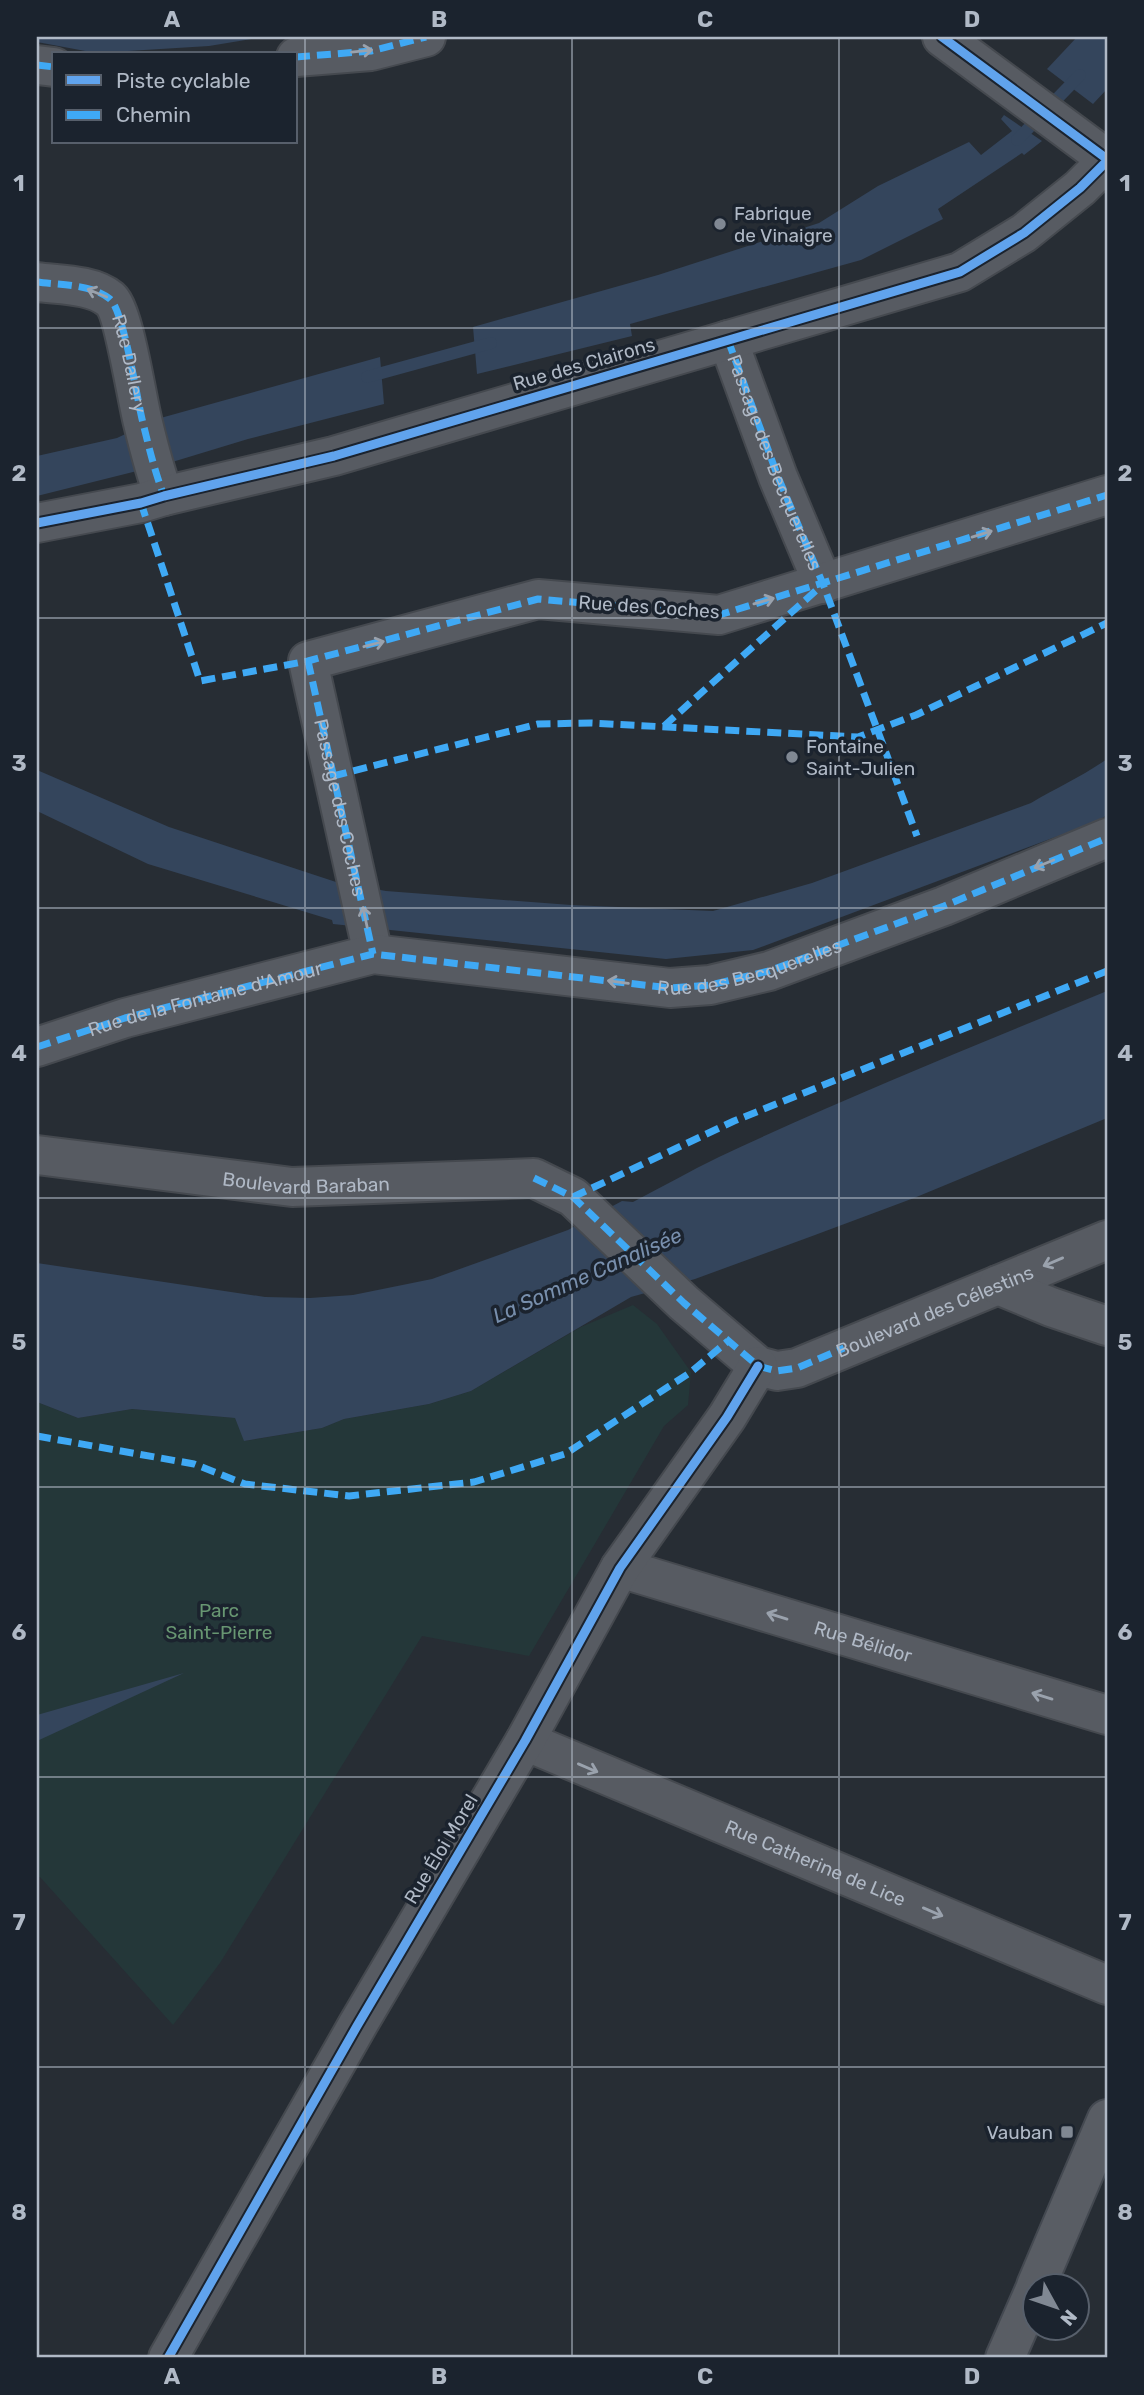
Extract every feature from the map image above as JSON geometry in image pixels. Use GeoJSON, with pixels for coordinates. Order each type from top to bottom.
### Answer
{"type":"FeatureCollection","features":[{"type":"Feature","properties":{"kind":"main road"},"geometry":{"type":"LineString","coordinates":[[1042,2272],[1107,2119]]}},
{"type":"Feature","properties":{"kind":"main road"},"geometry":{"type":"LineString","coordinates":[[1005,2358],[1021,2321]]}},
{"type":"Feature","properties":{"kind":"street"},"geometry":{"type":"LineString","coordinates":[[298,57],[371,51],[426,37]]}},
{"type":"Feature","properties":{"kind":"street"},"geometry":{"type":"LineString","coordinates":[[962,42],[1016,90],[1107,160]]}},
{"type":"Feature","properties":{"kind":"street","name":"Rue des Clairons"},"geometry":{"type":"LineString","coordinates":[[37,523],[141,503],[159,484],[334,456],[960,272],[1024,233],[1080,188],[1107,160]]}},
{"type":"Feature","properties":{"kind":"street","name":"Rue Dallery"},"geometry":{"type":"LineString","coordinates":[[37,282],[96,290],[112,300],[120,318],[142,421],[159,484]]}},
{"type":"Feature","properties":{"kind":"street","name":"Passage des Becquerelles"},"geometry":{"type":"LineString","coordinates":[[728,340],[783,489],[822,584]]}},
{"type":"Feature","properties":{"kind":"street","name":"Rue des Coches"},"geometry":{"type":"LineString","coordinates":[[308,662],[538,599],[719,615],[1107,495]]}},
{"type":"Feature","properties":{"kind":"street","name":"Passage des Coches"},"geometry":{"type":"LineString","coordinates":[[308,662],[373,954]]}},
{"type":"Feature","properties":{"kind":"street","name":"Rue des Becquerelles"},"geometry":{"type":"LineString","coordinates":[[373,954],[670,988],[710,985],[769,971],[944,906],[1107,838]]}},
{"type":"Feature","properties":{"kind":"street","name":"Rue de la Fontaine d'Amour"},"geometry":{"type":"LineString","coordinates":[[37,1046],[125,1018],[373,954]]}},
{"type":"Feature","properties":{"kind":"street","name":"Boulevard Baraban"},"geometry":{"type":"LineString","coordinates":[[37,1155],[292,1187],[534,1178],[573,1197],[684,1303],[758,1366]]}},
{"type":"Feature","properties":{"kind":"street","name":"Boulevard des Célestins"},"geometry":{"type":"LineString","coordinates":[[758,1366],[777,1371],[797,1368],[1107,1240]]}},
{"type":"Feature","properties":{"kind":"street"},"geometry":{"type":"LineString","coordinates":[[998,1285],[1107,1326]]}},
{"type":"Feature","properties":{"kind":"street","name":"Rue Éloi Morel"},"geometry":{"type":"LineString","coordinates":[[168,2358],[357,2026],[525,1741],[620,1568],[727,1417],[758,1366]]}},
{"type":"Feature","properties":{"kind":"street","name":"Rue Bélidor"},"geometry":{"type":"LineString","coordinates":[[620,1568],[1107,1715]]}},
{"type":"Feature","properties":{"kind":"street","name":"Rue Catherine de Lice"},"geometry":{"type":"LineString","coordinates":[[525,1741],[1107,1986]]}},
{"type":"Feature","properties":{"kind":"green space","name":"Parc Saint-Pierre"},"geometry":{"type":"Polygon","coordinates":[[[633,1305],[657,1324],[691,1372],[688,1405],[664,1426],[529,1656],[422,1636],[220,1963],[173,2025],[40,1877],[37,1878],[37,1402],[78,1418],[132,1409],[235,1418],[245,1441],[322,1428],[344,1419],[429,1404],[471,1391],[581,1327],[633,1305]]]}},
{"type":"Feature","properties":{"kind":"water"},"geometry":{"type":"Polygon","coordinates":[[[37,37],[264,37],[209,46],[112,52],[91,52],[37,42],[37,37]]]}},
{"type":"Feature","properties":{"kind":"water"},"geometry":{"type":"Polygon","coordinates":[[[1077,37],[1107,37],[1107,89],[1093,104],[1047,69],[1077,37]]]}},
{"type":"Feature","properties":{"kind":"water"},"geometry":{"type":"Polygon","coordinates":[[[1004,115],[1042,141],[938,209],[943,219],[861,260],[630,324],[632,336],[477,374],[473,327],[658,275],[819,223],[878,186],[969,142],[981,155],[1012,131],[1001,119],[1004,115]]]}},
{"type":"Feature","properties":{"kind":"water"},"geometry":{"type":"Polygon","coordinates":[[[380,357],[384,404],[37,496],[37,456],[117,438],[157,419],[380,357]]]}},
{"type":"Feature","properties":{"kind":"water"},"geometry":{"type":"Polygon","coordinates":[[[1107,759],[1107,815],[1098,821],[753,950],[666,959],[333,924],[332,920],[148,864],[37,811],[37,770],[169,827],[336,882],[386,891],[571,905],[713,911],[812,883],[1031,803],[1107,759]]]}},
{"type":"Feature","properties":{"kind":"water","name":"La Somme Canalisée"},"geometry":{"type":"Polygon","coordinates":[[[1107,991],[1107,1118],[914,1198],[695,1279],[631,1297],[471,1391],[429,1404],[344,1419],[322,1428],[244,1441],[235,1418],[132,1409],[78,1418],[37,1402],[37,1263],[265,1297],[353,1295],[432,1279],[568,1230],[622,1201],[633,1202],[719,1157],[815,1113],[1107,991]]]}},
{"type":"Feature","properties":{"kind":"water"},"geometry":{"type":"Polygon","coordinates":[[[184,1673],[37,1741],[37,1715],[184,1673]]]}},
{"type":"Feature","properties":{"kind":"waterway"},"geometry":{"type":"LineString","coordinates":[[1017,140],[1080,75]]}},
{"type":"Feature","properties":{"kind":"waterway"},"geometry":{"type":"LineString","coordinates":[[367,377],[491,343]]}},
{"type":"Feature","properties":{"kind":"marked path"},"geometry":{"type":"LineString","coordinates":[[298,57],[371,51],[426,37]]}},
{"type":"Feature","properties":{"kind":"marked path"},"geometry":{"type":"LineString","coordinates":[[37,65],[52,67]]}},
{"type":"Feature","properties":{"kind":"marked path"},"geometry":{"type":"LineString","coordinates":[[37,282],[94,290],[110,299],[115,307],[125,337],[150,451],[164,496]]}},
{"type":"Feature","properties":{"kind":"marked path"},"geometry":{"type":"LineString","coordinates":[[728,340],[917,836]]}},
{"type":"Feature","properties":{"kind":"marked path"},"geometry":{"type":"LineString","coordinates":[[141,503],[200,681],[308,661],[538,599],[719,615],[1107,495]]}},
{"type":"Feature","properties":{"kind":"marked path"},"geometry":{"type":"LineString","coordinates":[[664,726],[820,587]]}},
{"type":"Feature","properties":{"kind":"marked path"},"geometry":{"type":"LineString","coordinates":[[333,776],[538,724],[591,723],[858,737],[916,715],[1107,623]]}},
{"type":"Feature","properties":{"kind":"marked path"},"geometry":{"type":"LineString","coordinates":[[308,661],[373,954]]}},
{"type":"Feature","properties":{"kind":"marked path"},"geometry":{"type":"LineString","coordinates":[[37,1047],[125,1018],[373,954],[670,988],[710,985],[769,971],[944,906],[1107,838]]}},
{"type":"Feature","properties":{"kind":"marked path"},"geometry":{"type":"LineString","coordinates":[[573,1197],[734,1121],[1107,971]]}},
{"type":"Feature","properties":{"kind":"marked path"},"geometry":{"type":"LineString","coordinates":[[534,1178],[573,1197],[684,1303],[758,1366],[777,1371],[797,1368],[844,1348]]}},
{"type":"Feature","properties":{"kind":"marked path"},"geometry":{"type":"LineString","coordinates":[[37,1436],[194,1464],[245,1484],[349,1496],[474,1482],[565,1454],[691,1372],[728,1341]]}},
{"type":"Feature","properties":{"kind":"cycle path"},"geometry":{"type":"LineString","coordinates":[[942,37],[1107,159]]}},
{"type":"Feature","properties":{"kind":"cycle path"},"geometry":{"type":"LineString","coordinates":[[37,523],[141,503],[334,456],[960,272],[1024,233],[1080,188],[1107,161]]}},
{"type":"Feature","properties":{"kind":"cycle path"},"geometry":{"type":"LineString","coordinates":[[168,2358],[357,2026],[525,1741],[620,1568],[727,1417],[758,1366]]}},
{"type":"Feature","properties":{"kind":"place","name":"Fabrique de Vinaigre"},"geometry":{"type":"Point","coordinates":[720,224]}},
{"type":"Feature","properties":{"kind":"place","name":"Fontaine Saint-Julien"},"geometry":{"type":"Point","coordinates":[792,757]}},
{"type":"Feature","properties":{"kind":"place","name":"Vauban"},"geometry":{"type":"Point","coordinates":[1067,2132]}}]}
